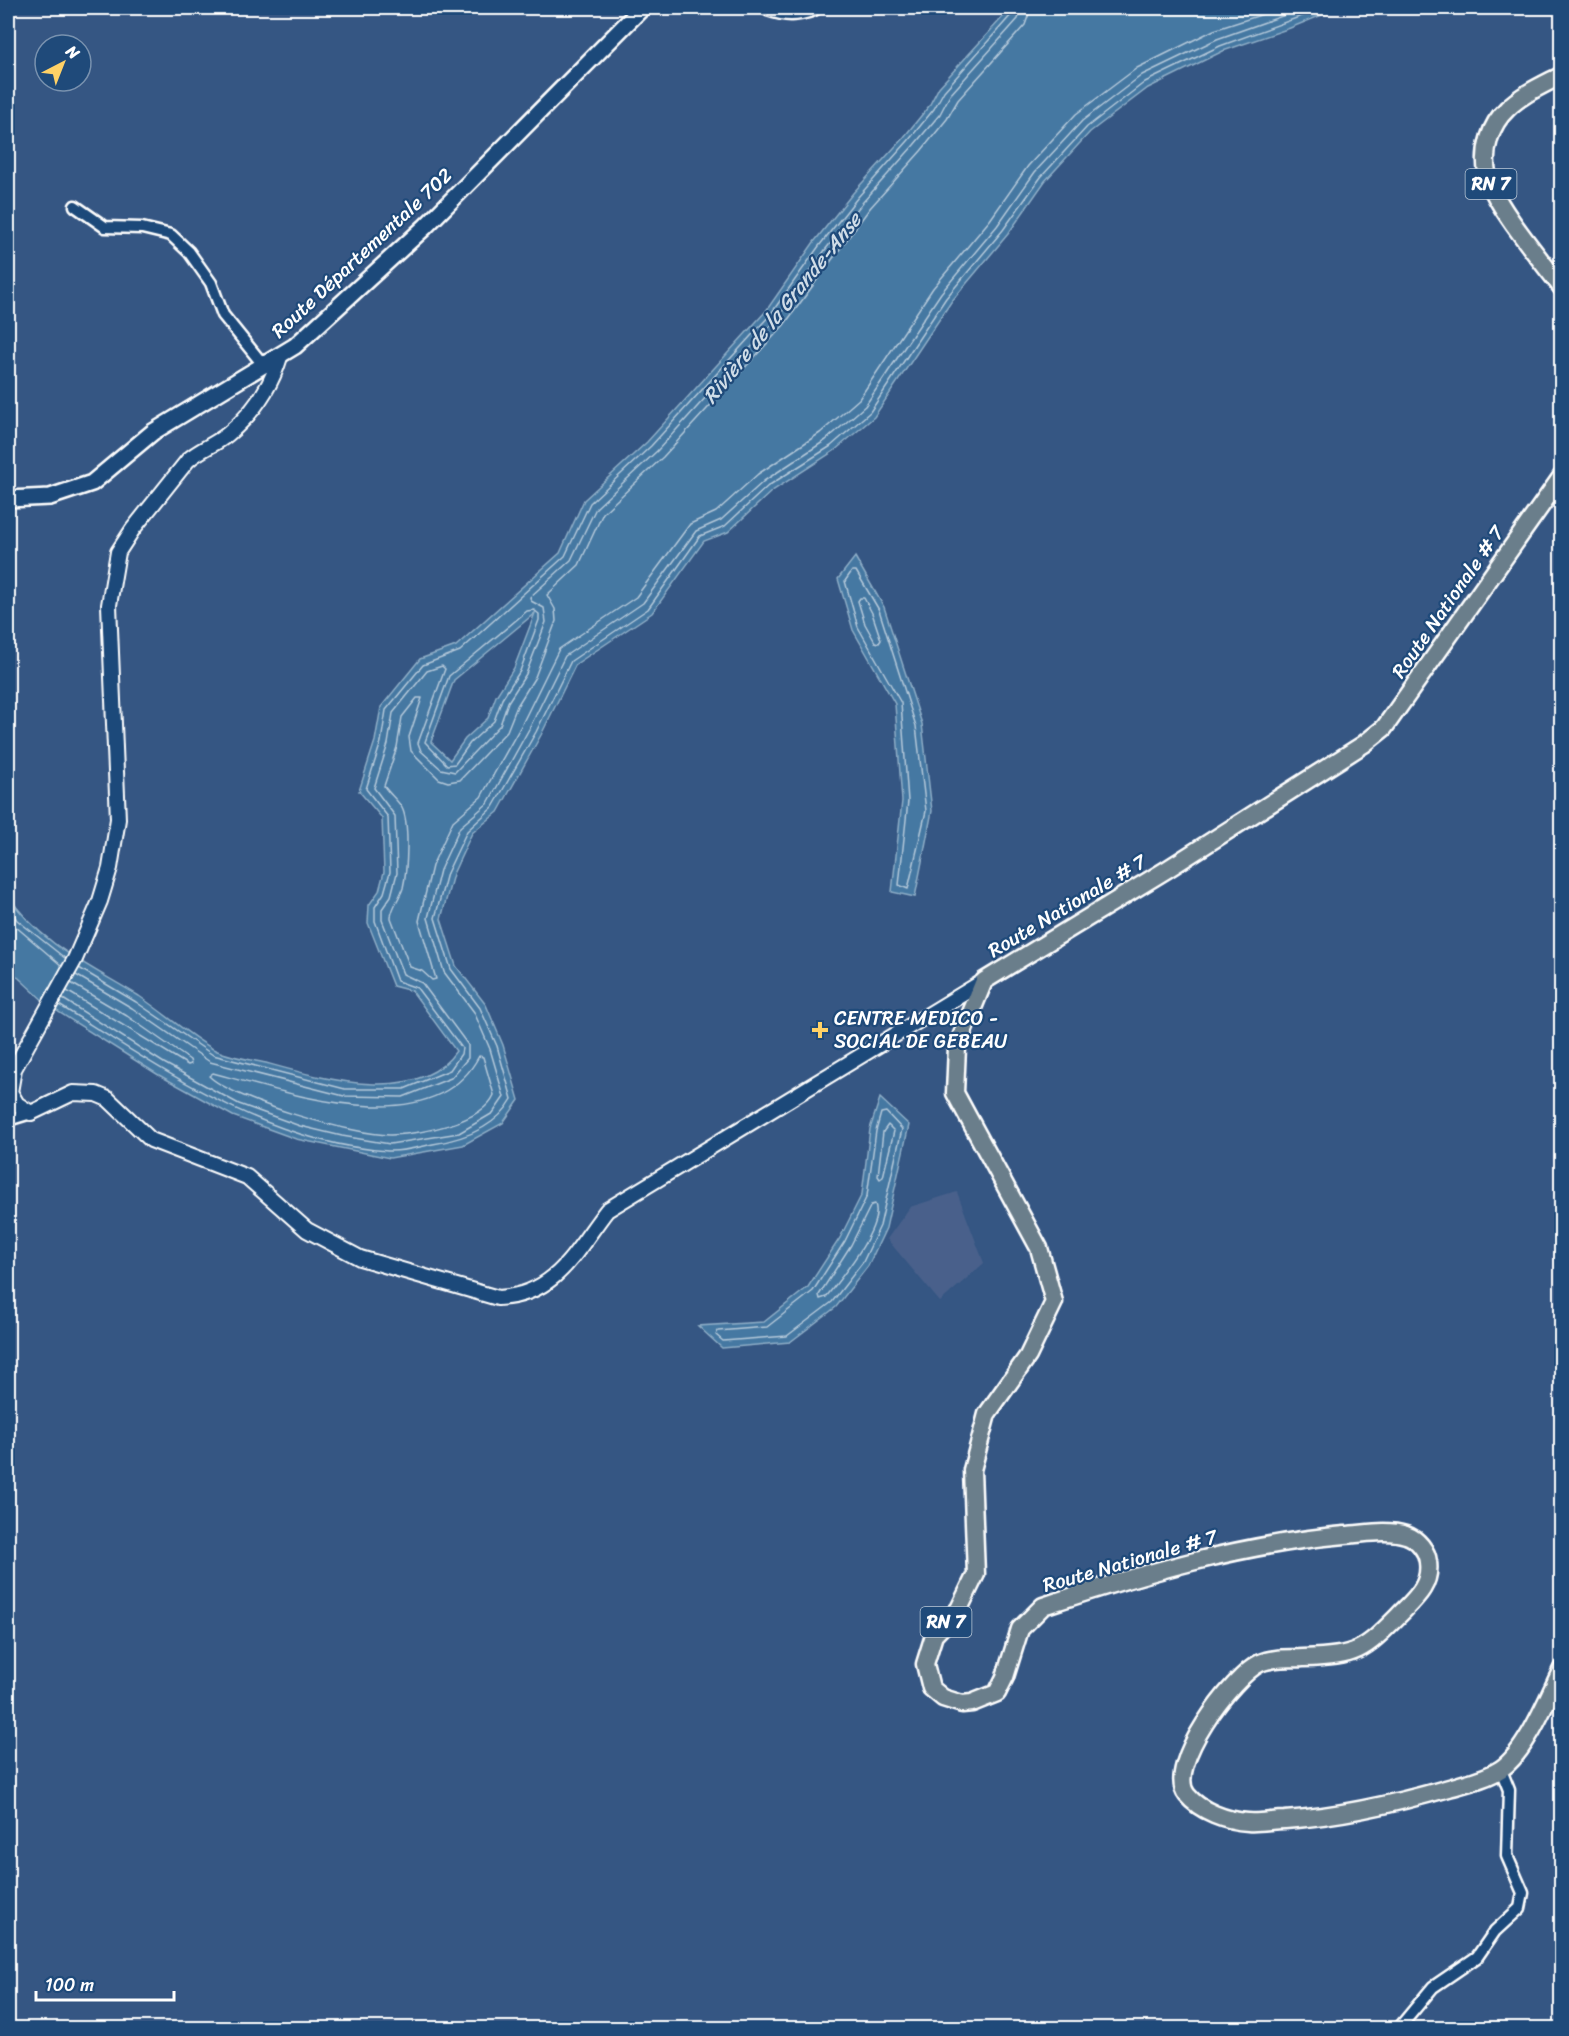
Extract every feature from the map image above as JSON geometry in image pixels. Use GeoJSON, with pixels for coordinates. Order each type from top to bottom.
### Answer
{"type":"FeatureCollection","features":[{"type":"Feature","properties":{"kind":"main road","name":"Route Départementale 702"},"geometry":{"type":"LineString","coordinates":[[8,499],[50,497],[92,483],[153,432],[265,367],[295,346],[425,227],[642,8]]}},
{"type":"Feature","properties":{"kind":"main road"},"geometry":{"type":"LineString","coordinates":[[769,8],[780,12],[800,13],[813,8]]}},
{"type":"Feature","properties":{"kind":"main road","name":"RN 7"},"geometry":{"type":"LineString","coordinates":[[1562,75],[1507,108],[1494,125],[1489,137],[1486,174],[1500,202],[1562,288]]}},
{"type":"Feature","properties":{"kind":"main road","name":"Route Nationale # 7"},"geometry":{"type":"LineString","coordinates":[[1562,476],[1384,728],[1364,744],[1166,870],[984,981],[957,1047],[956,1094],[1039,1248],[1054,1302],[1028,1356],[987,1414],[972,1470],[976,1574],[959,1609],[934,1635],[925,1664],[931,1688],[943,1698],[962,1704],[972,1703],[997,1693],[1005,1677],[1020,1629],[1043,1605],[1235,1552],[1308,1539],[1385,1532],[1409,1536],[1420,1544],[1428,1557],[1429,1575],[1419,1596],[1372,1641],[1354,1653],[1338,1657],[1270,1660],[1257,1665],[1233,1685],[1185,1757],[1180,1776],[1184,1792],[1196,1804],[1212,1813],[1246,1822],[1332,1816],[1388,1806],[1485,1777],[1501,1770],[1522,1746],[1562,1669]]}},
{"type":"Feature","properties":{"kind":"street"},"geometry":{"type":"LineString","coordinates":[[75,206],[105,227],[142,228],[171,235],[189,252],[211,283],[224,315],[265,367]]}},
{"type":"Feature","properties":{"kind":"street"},"geometry":{"type":"LineString","coordinates":[[30,1113],[17,1104],[10,1092],[10,1082],[14,1069],[75,959],[100,901],[118,819],[109,605],[118,552],[132,529],[188,460],[198,451],[227,435],[262,396],[275,374],[280,357]]}},
{"type":"Feature","properties":{"kind":"street"},"geometry":{"type":"LineString","coordinates":[[8,1120],[30,1113],[73,1093],[96,1094],[108,1099],[151,1140],[247,1177],[307,1230],[360,1258],[498,1298],[515,1298],[532,1292],[564,1269],[607,1210],[984,981]]}},
{"type":"Feature","properties":{"kind":"street"},"geometry":{"type":"LineString","coordinates":[[1400,2028],[1433,1987],[1477,1957],[1495,1931],[1520,1908],[1523,1893],[1506,1856],[1509,1790],[1501,1770]]}},
{"type":"Feature","properties":{"kind":"shaded area"},"geometry":{"type":"Polygon","coordinates":[[[957,1192],[984,1263],[940,1302],[887,1239],[910,1207],[957,1192]]]}},
{"type":"Feature","properties":{"kind":"water","name":"Rivière de la Grande-Anse"},"geometry":{"type":"Polygon","coordinates":[[[1011,8],[1339,8],[1223,51],[1148,88],[1090,132],[1045,181],[1008,234],[951,302],[874,417],[834,451],[772,491],[728,532],[704,541],[652,613],[576,664],[541,735],[498,812],[472,833],[453,874],[441,919],[456,966],[486,1005],[503,1045],[519,1100],[503,1123],[463,1145],[390,1158],[296,1139],[233,1116],[157,1074],[49,1006],[8,968],[8,895],[35,927],[67,953],[139,996],[194,1037],[219,1052],[340,1081],[367,1084],[418,1079],[439,1068],[456,1051],[412,991],[393,986],[368,923],[369,905],[379,891],[384,872],[382,818],[359,791],[375,741],[381,707],[420,659],[456,646],[560,553],[584,500],[647,442],[766,311],[814,242],[853,193],[929,106],[939,87],[1011,8]],[[535,613],[454,680],[431,742],[450,760],[465,739],[488,718],[496,696],[514,668],[535,613]]]}},
{"type":"Feature","properties":{"kind":"water"},"geometry":{"type":"Polygon","coordinates":[[[855,557],[884,607],[922,724],[932,811],[915,897],[892,892],[902,801],[895,704],[853,630],[838,579],[855,557]]]}},
{"type":"Feature","properties":{"kind":"water"},"geometry":{"type":"Polygon","coordinates":[[[880,1098],[909,1125],[886,1228],[868,1266],[836,1307],[790,1342],[722,1348],[698,1326],[764,1322],[808,1287],[840,1238],[862,1194],[870,1129],[880,1098]]]}},
{"type":"Feature","properties":{"kind":"place","name":"CENTRE MEDICO - SOCIAL DE GEBEAU"},"geometry":{"type":"Point","coordinates":[820,1030]}}]}
